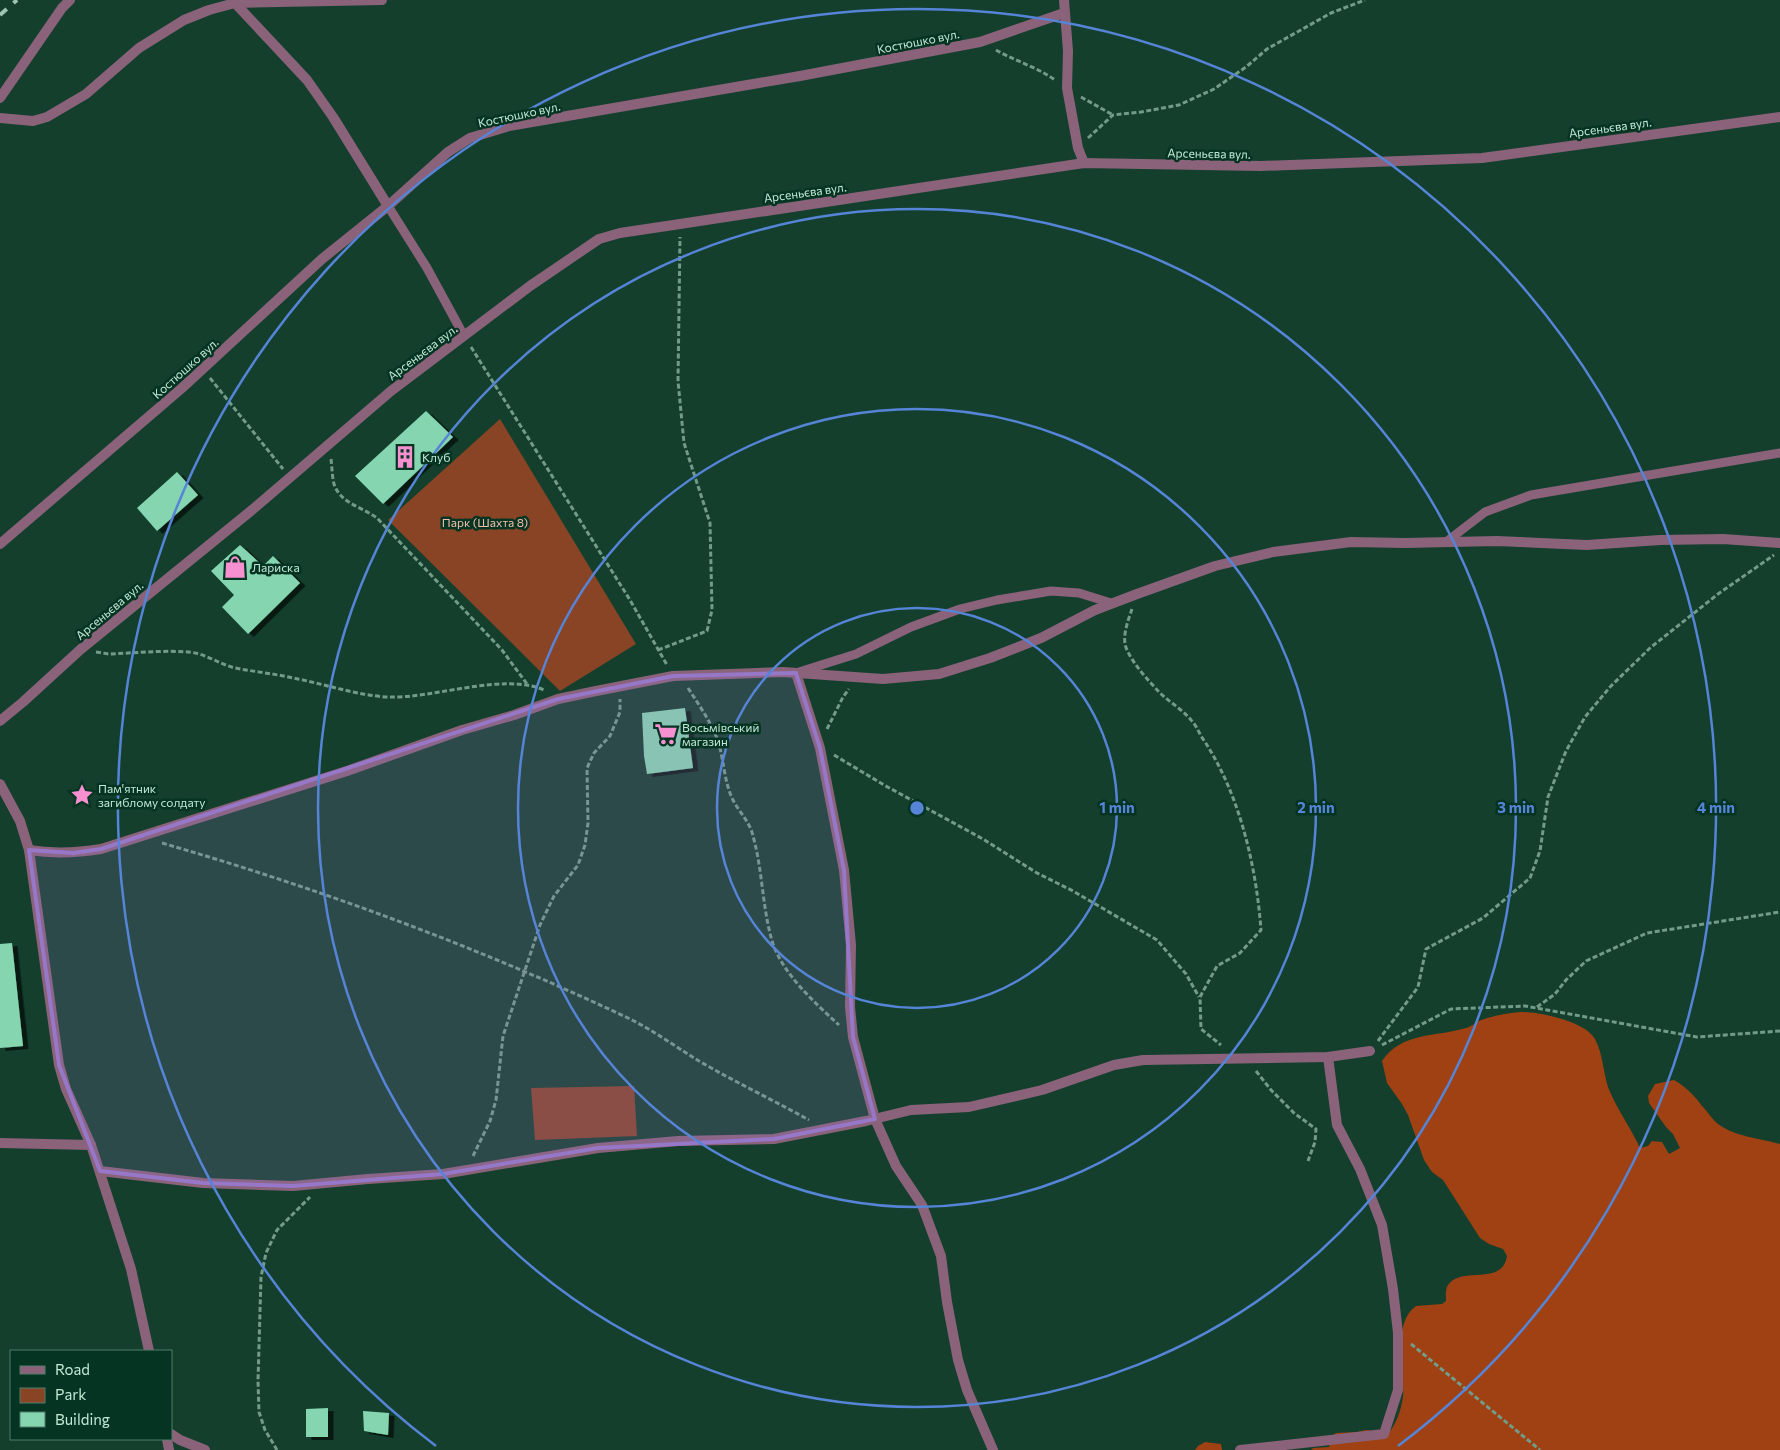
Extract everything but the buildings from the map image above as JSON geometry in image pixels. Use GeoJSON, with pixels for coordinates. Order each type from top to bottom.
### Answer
{"type":"FeatureCollection","features":[{"type":"Feature","properties":{"kind":"street"},"geometry":{"type":"LineString","coordinates":[[0,98],[62,8],[70,0]]}},
{"type":"Feature","properties":{"kind":"street"},"geometry":{"type":"LineString","coordinates":[[0,118],[6,117],[33,122],[47,117],[86,94],[139,48],[177,25],[209,10],[235,3],[382,0]]}},
{"type":"Feature","properties":{"kind":"street"},"geometry":{"type":"LineString","coordinates":[[1064,0],[1068,51],[1067,88],[1078,148],[1084,163]]}},
{"type":"Feature","properties":{"kind":"street"},"geometry":{"type":"LineString","coordinates":[[235,3],[307,80],[333,117],[388,206]]}},
{"type":"Feature","properties":{"kind":"street","name":"Костюшко вул."},"geometry":{"type":"LineString","coordinates":[[0,544],[203,369],[322,259],[388,206],[448,152],[470,138],[509,126],[790,78],[980,42],[1064,13]]}},
{"type":"Feature","properties":{"kind":"street","name":"Арсеньєва вул."},"geometry":{"type":"LineString","coordinates":[[0,721],[81,649],[391,391],[530,286],[599,239],[620,233],[1084,163],[1261,166],[1482,158],[1780,118]]}},
{"type":"Feature","properties":{"kind":"street"},"geometry":{"type":"LineString","coordinates":[[29,850],[51,854],[73,854],[142,838],[558,699],[620,686],[677,676],[796,673],[883,679],[938,674],[990,658],[1041,638],[1095,610],[1137,594],[1214,566],[1273,552],[1351,542],[1497,541],[1587,545],[1660,540],[1723,539],[1780,543]]}},
{"type":"Feature","properties":{"kind":"street"},"geometry":{"type":"LineString","coordinates":[[796,673],[820,748],[844,870],[851,945],[850,1007],[853,1037],[875,1119],[896,1166],[922,1205],[941,1256],[958,1360],[967,1390],[993,1450]]}},
{"type":"Feature","properties":{"kind":"street"},"geometry":{"type":"LineString","coordinates":[[0,784],[20,821],[29,850],[60,1065],[66,1090],[91,1145],[132,1269],[149,1350]]}},
{"type":"Feature","properties":{"kind":"street"},"geometry":{"type":"LineString","coordinates":[[100,1171],[203,1183],[292,1186],[443,1174],[598,1148],[678,1141],[774,1139],[911,1110],[969,1107],[1042,1090],[1114,1065],[1143,1060],[1328,1057],[1370,1051]]}},
{"type":"Feature","properties":{"kind":"street"},"geometry":{"type":"LineString","coordinates":[[1240,1450],[1384,1434],[1398,1390],[1398,1333],[1393,1289],[1382,1225],[1360,1169],[1337,1125],[1328,1057]]}},
{"type":"Feature","properties":{"kind":"street"},"geometry":{"type":"LineString","coordinates":[[0,1143],[91,1145]]}},
{"type":"Feature","properties":{"kind":"street"},"geometry":{"type":"LineString","coordinates":[[172,1435],[205,1450]]}},
{"type":"Feature","properties":{"kind":"lane"},"geometry":{"type":"LineString","coordinates":[[388,206],[427,268],[464,336]]}},
{"type":"Feature","properties":{"kind":"lane"},"geometry":{"type":"LineString","coordinates":[[1446,542],[1486,512],[1531,495],[1780,453]]}},
{"type":"Feature","properties":{"kind":"lane"},"geometry":{"type":"LineString","coordinates":[[796,673],[856,654],[911,627],[960,609],[997,600],[1051,591],[1079,593],[1111,604]]}},
{"type":"Feature","properties":{"kind":"path"},"geometry":{"type":"LineString","coordinates":[[980,42],[1017,62],[1042,70],[1067,88],[1113,115],[1141,112],[1179,105],[1214,89],[1246,68],[1268,49],[1331,13],[1365,0]]}},
{"type":"Feature","properties":{"kind":"path"},"geometry":{"type":"LineString","coordinates":[[1078,148],[1113,115]]}},
{"type":"Feature","properties":{"kind":"path"},"geometry":{"type":"LineString","coordinates":[[658,650],[707,631],[712,610],[710,523],[684,443],[678,381],[680,224]]}},
{"type":"Feature","properties":{"kind":"path"},"geometry":{"type":"LineString","coordinates":[[464,336],[630,600],[658,650],[709,721],[718,742],[727,784],[733,801],[743,814],[753,833],[773,944],[791,976],[813,1001],[853,1037]]}},
{"type":"Feature","properties":{"kind":"path"},"geometry":{"type":"LineString","coordinates":[[203,369],[290,477]]}},
{"type":"Feature","properties":{"kind":"path"},"geometry":{"type":"LineString","coordinates":[[329,444],[334,483],[339,494],[377,518],[502,650],[527,684]]}},
{"type":"Feature","properties":{"kind":"path"},"geometry":{"type":"LineString","coordinates":[[1370,1051],[1418,986],[1426,949],[1483,918],[1530,878],[1540,851],[1548,797],[1566,751],[1585,717],[1610,687],[1650,648],[1718,594],[1780,551]]}},
{"type":"Feature","properties":{"kind":"path"},"geometry":{"type":"LineString","coordinates":[[1137,594],[1126,630],[1126,648],[1139,668],[1159,692],[1191,720],[1214,754],[1231,792],[1245,833],[1259,902],[1261,930],[1240,953],[1217,966],[1200,998]]}},
{"type":"Feature","properties":{"kind":"path"},"geometry":{"type":"LineString","coordinates":[[81,649],[109,654],[189,652],[207,656],[233,667],[300,679],[358,694],[389,697],[426,695],[468,687],[527,684],[544,690],[558,699]]}},
{"type":"Feature","properties":{"kind":"path"},"geometry":{"type":"LineString","coordinates":[[859,678],[843,697],[820,748],[848,762],[884,785],[984,838],[1037,873],[1157,940],[1186,974],[1200,998],[1201,1029],[1221,1045],[1244,1058],[1270,1090],[1294,1113],[1316,1129],[1315,1142],[1308,1161]]}},
{"type":"Feature","properties":{"kind":"path"},"geometry":{"type":"LineString","coordinates":[[466,1170],[490,1121],[496,1100],[503,1036],[540,925],[554,896],[578,865],[585,846],[588,823],[587,768],[594,754],[610,736],[620,712],[620,686]]}},
{"type":"Feature","properties":{"kind":"path"},"geometry":{"type":"LineString","coordinates":[[142,838],[250,869],[352,904],[523,972],[630,1019],[700,1061],[826,1129]]}},
{"type":"Feature","properties":{"kind":"path"},"geometry":{"type":"LineString","coordinates":[[1537,1008],[1555,994],[1566,980],[1586,961],[1647,933],[1780,912]]}},
{"type":"Feature","properties":{"kind":"path"},"geometry":{"type":"LineString","coordinates":[[1370,1051],[1451,1009],[1525,1006],[1697,1037],[1780,1031]]}},
{"type":"Feature","properties":{"kind":"path"},"geometry":{"type":"LineString","coordinates":[[277,1450],[265,1430],[259,1412],[261,1277],[266,1253],[277,1230],[325,1182]]}},
{"type":"Feature","properties":{"kind":"path"},"geometry":{"type":"LineString","coordinates":[[1398,1333],[1540,1450]]}},
{"type":"Feature","properties":{"kind":"highlighted area"},"geometry":{"type":"Polygon","coordinates":[[[796,673],[820,748],[844,870],[853,1037],[875,1119],[774,1139],[598,1148],[443,1174],[293,1186],[203,1183],[100,1171],[59,1065],[29,850],[73,853],[101,849],[558,699],[673,676],[796,673]]]}},
{"type":"Feature","properties":{"kind":"green space","name":"Парк (Шахта 8)"},"geometry":{"type":"Polygon","coordinates":[[[500,419],[636,644],[560,691],[388,520],[500,419]]]}},
{"type":"Feature","properties":{"kind":"green space"},"geometry":{"type":"Polygon","coordinates":[[[634,1086],[637,1136],[535,1140],[531,1088],[634,1086]]]}},
{"type":"Feature","properties":{"kind":"shaded area"},"geometry":{"type":"Polygon","coordinates":[[[1521,1012],[1561,1019],[1582,1027],[1590,1033],[1600,1051],[1606,1081],[1611,1094],[1640,1148],[1648,1146],[1652,1141],[1662,1142],[1669,1154],[1680,1148],[1673,1134],[1649,1103],[1648,1096],[1655,1084],[1674,1080],[1690,1092],[1718,1124],[1732,1132],[1780,1144],[1780,1450],[1311,1450],[1313,1448],[1329,1447],[1332,1437],[1336,1433],[1366,1430],[1389,1433],[1398,1416],[1403,1397],[1401,1336],[1408,1314],[1416,1306],[1442,1304],[1446,1301],[1448,1285],[1454,1279],[1462,1276],[1490,1274],[1498,1271],[1504,1265],[1507,1256],[1503,1249],[1489,1244],[1480,1238],[1443,1180],[1432,1172],[1424,1160],[1408,1115],[1387,1083],[1382,1061],[1399,1045],[1409,1040],[1455,1031],[1494,1016],[1521,1012]]]}},
{"type":"Feature","properties":{"kind":"shaded area"},"geometry":{"type":"Polygon","coordinates":[[[1205,1442],[1221,1444],[1222,1450],[1195,1450],[1205,1442]]]}},
{"type":"Feature","properties":{"kind":"railway"},"geometry":{"type":"LineString","coordinates":[[0,15],[17,0]]}},
{"type":"Feature","properties":{"kind":"place","name":"Клуб"},"geometry":{"type":"Point","coordinates":[405,457]}},
{"type":"Feature","properties":{"kind":"place","name":"Лариска"},"geometry":{"type":"Point","coordinates":[235,567]}},
{"type":"Feature","properties":{"kind":"place","name":"Восьмівський магазин"},"geometry":{"type":"Point","coordinates":[666,734]}},
{"type":"Feature","properties":{"kind":"place","name":"Пам'ятник загиблому солдату"},"geometry":{"type":"Point","coordinates":[82,795]}}]}
